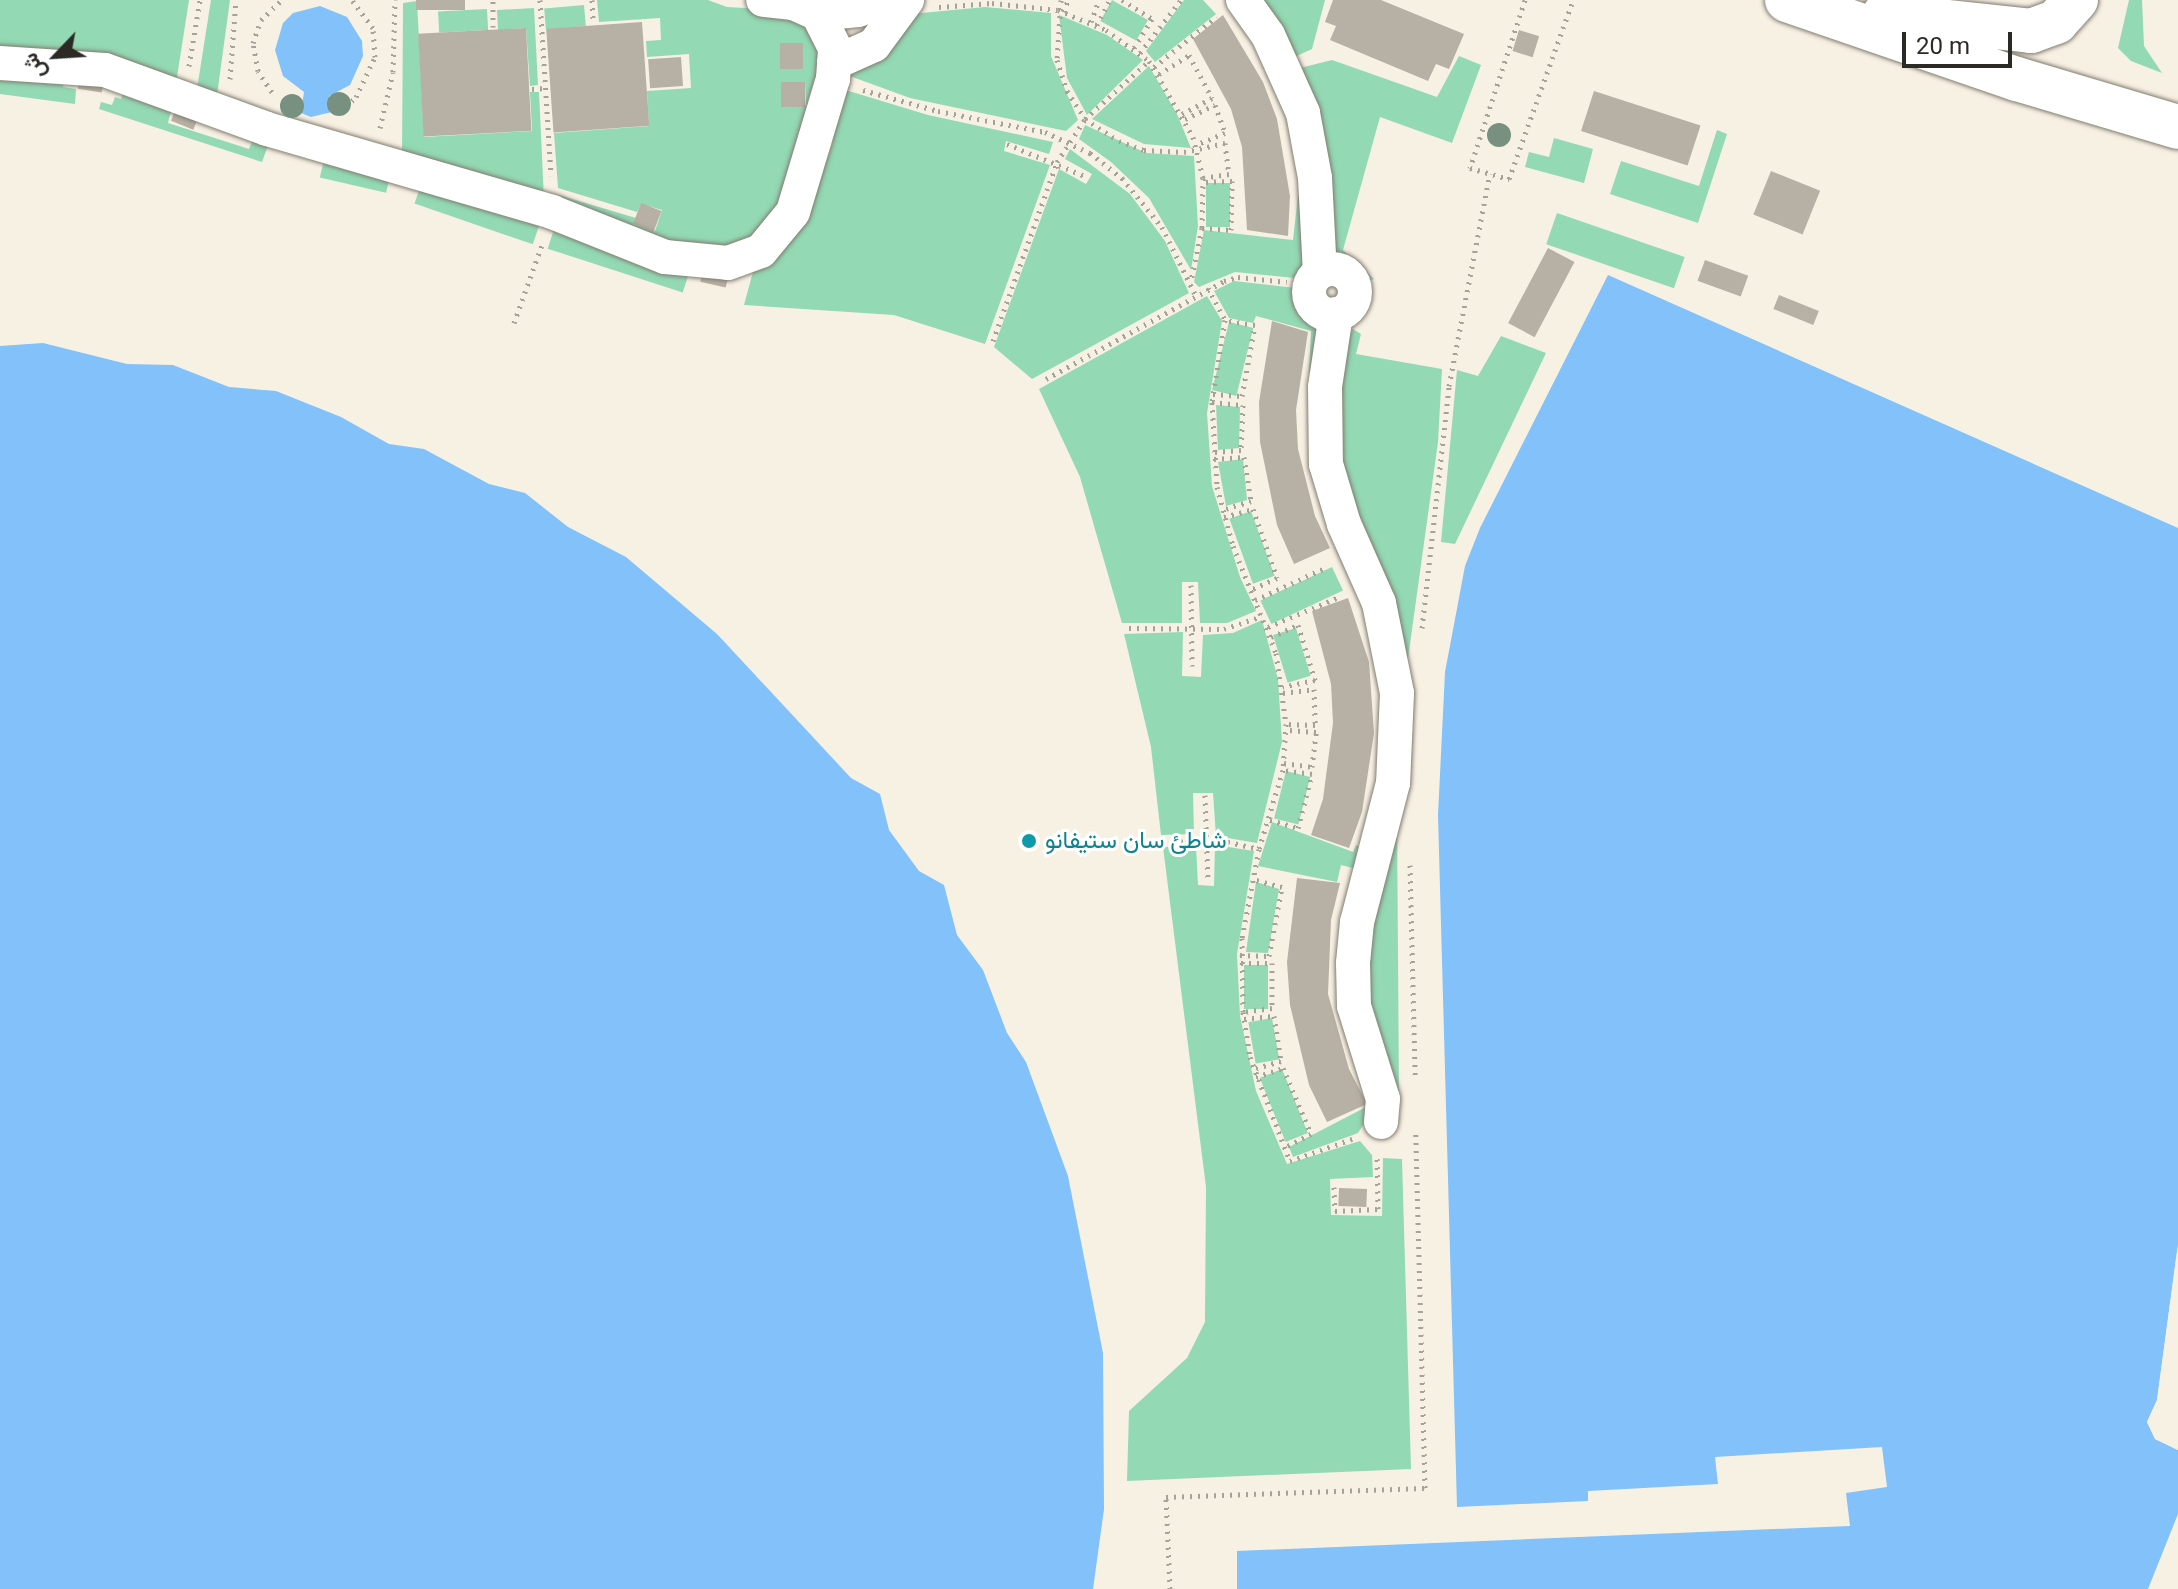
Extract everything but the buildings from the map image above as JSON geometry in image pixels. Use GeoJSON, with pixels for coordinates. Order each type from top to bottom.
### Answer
{"type":"FeatureCollection","features":[{"type":"Feature","properties":{"kind":"highway"},"geometry":{"type":"LineString","coordinates":[[1806,7],[2031,31],[2056,22],[2076,0]]}},
{"type":"Feature","properties":{"kind":"highway"},"geometry":{"type":"LineString","coordinates":[[1806,7],[2178,127]]}},
{"type":"Feature","properties":{"kind":"street"},"geometry":{"type":"LineString","coordinates":[[763,0],[793,3],[818,14],[898,4]]}},
{"type":"Feature","properties":{"kind":"street"},"geometry":{"type":"LineString","coordinates":[[1229,3],[1274,46],[1303,113],[1315,178],[1315,278],[1334,269],[1352,280],[1353,301],[1336,314],[1325,387],[1326,464],[1344,524],[1379,603],[1397,693],[1393,783],[1357,922],[1353,963],[1354,1006],[1383,1099],[1375,1133]]}},
{"type":"Feature","properties":{"kind":"street"},"geometry":{"type":"LineString","coordinates":[[834,71],[874,45],[898,4]]}},
{"type":"Feature","properties":{"kind":"street"},"geometry":{"type":"LineString","coordinates":[[0,63],[89,66],[290,135],[372,156],[552,212],[665,257],[728,263],[761,251],[793,212],[834,71],[835,48],[818,14]]}},
{"type":"Feature","properties":{"kind":"path"},"geometry":{"type":"LineString","coordinates":[[184,99],[200,0]]}},
{"type":"Feature","properties":{"kind":"path"},"geometry":{"type":"LineString","coordinates":[[236,0],[230,80],[290,135]]}},
{"type":"Feature","properties":{"kind":"path"},"geometry":{"type":"LineString","coordinates":[[282,0],[261,20],[254,57],[289,119],[290,135]]}},
{"type":"Feature","properties":{"kind":"path"},"geometry":{"type":"LineString","coordinates":[[290,135],[356,97],[375,57],[373,28],[352,0]]}},
{"type":"Feature","properties":{"kind":"path"},"geometry":{"type":"LineString","coordinates":[[372,156],[393,72],[395,0]]}},
{"type":"Feature","properties":{"kind":"path"},"geometry":{"type":"LineString","coordinates":[[493,0],[493,27]]}},
{"type":"Feature","properties":{"kind":"path"},"geometry":{"type":"LineString","coordinates":[[514,323],[552,212],[540,0]]}},
{"type":"Feature","properties":{"kind":"path"},"geometry":{"type":"LineString","coordinates":[[592,0],[593,20]]}},
{"type":"Feature","properties":{"kind":"path"},"geometry":{"type":"LineString","coordinates":[[1061,0],[1055,43],[1061,76],[1085,119],[1119,141],[1144,150],[1225,143],[1229,174],[1203,180]]}},
{"type":"Feature","properties":{"kind":"path"},"geometry":{"type":"LineString","coordinates":[[1061,11],[1068,0]]}},
{"type":"Feature","properties":{"kind":"path"},"geometry":{"type":"LineString","coordinates":[[1094,24],[1099,0]]}},
{"type":"Feature","properties":{"kind":"path"},"geometry":{"type":"LineString","coordinates":[[1094,24],[1110,0]]}},
{"type":"Feature","properties":{"kind":"path"},"geometry":{"type":"LineString","coordinates":[[1122,0],[1152,19],[1134,48]]}},
{"type":"Feature","properties":{"kind":"path"},"geometry":{"type":"LineString","coordinates":[[1140,53],[1181,0]]}},
{"type":"Feature","properties":{"kind":"path"},"geometry":{"type":"LineString","coordinates":[[1525,0],[1470,168],[1509,179],[1573,0]]}},
{"type":"Feature","properties":{"kind":"path"},"geometry":{"type":"LineString","coordinates":[[898,4],[1030,2],[1094,24],[1134,48],[1149,61],[1183,116],[1196,147],[1203,180],[1202,228],[1191,281]]}},
{"type":"Feature","properties":{"kind":"path"},"geometry":{"type":"LineString","coordinates":[[1154,67],[1229,3]]}},
{"type":"Feature","properties":{"kind":"path"},"geometry":{"type":"LineString","coordinates":[[1159,74],[1189,55],[1212,98],[1183,116]]}},
{"type":"Feature","properties":{"kind":"path"},"geometry":{"type":"LineString","coordinates":[[993,341],[1057,162],[1085,119],[1149,61]]}},
{"type":"Feature","properties":{"kind":"path"},"geometry":{"type":"LineString","coordinates":[[834,71],[938,111],[1069,141],[1130,187],[1162,227],[1195,294]]}},
{"type":"Feature","properties":{"kind":"path"},"geometry":{"type":"LineString","coordinates":[[532,89],[546,88]]}},
{"type":"Feature","properties":{"kind":"path"},"geometry":{"type":"LineString","coordinates":[[1183,116],[1215,105],[1225,133],[1196,147]]}},
{"type":"Feature","properties":{"kind":"path"},"geometry":{"type":"LineString","coordinates":[[1007,144],[1057,162],[1087,177]]}},
{"type":"Feature","properties":{"kind":"path"},"geometry":{"type":"LineString","coordinates":[[1421,639],[1449,386],[1490,174]]}},
{"type":"Feature","properties":{"kind":"path"},"geometry":{"type":"LineString","coordinates":[[1202,228],[1231,230],[1232,181],[1203,180]]}},
{"type":"Feature","properties":{"kind":"path"},"geometry":{"type":"LineString","coordinates":[[1046,379],[1208,288],[1238,277],[1315,278]]}},
{"type":"Feature","properties":{"kind":"path"},"geometry":{"type":"LineString","coordinates":[[1208,288],[1225,320],[1212,402],[1214,456],[1223,513],[1250,590],[1271,637],[1283,690],[1286,727],[1283,767],[1252,879],[1240,955],[1243,1016],[1253,1069],[1290,1161],[1375,1133],[1378,1209],[1335,1211],[1334,1187]]}},
{"type":"Feature","properties":{"kind":"path"},"geometry":{"type":"LineString","coordinates":[[1213,394],[1242,396],[1255,325],[1225,320]]}},
{"type":"Feature","properties":{"kind":"path"},"geometry":{"type":"LineString","coordinates":[[1212,402],[1243,405],[1241,450],[1214,456]]}},
{"type":"Feature","properties":{"kind":"path"},"geometry":{"type":"LineString","coordinates":[[1214,456],[1244,457],[1251,501],[1223,513]]}},
{"type":"Feature","properties":{"kind":"path"},"geometry":{"type":"LineString","coordinates":[[1223,513],[1253,509],[1277,578],[1250,590]]}},
{"type":"Feature","properties":{"kind":"path"},"geometry":{"type":"LineString","coordinates":[[1255,600],[1335,563]]}},
{"type":"Feature","properties":{"kind":"path"},"geometry":{"type":"LineString","coordinates":[[1191,585],[1192,666]]}},
{"type":"Feature","properties":{"kind":"path"},"geometry":{"type":"LineString","coordinates":[[1268,627],[1349,593]]}},
{"type":"Feature","properties":{"kind":"path"},"geometry":{"type":"LineString","coordinates":[[1129,628],[1235,627],[1262,616]]}},
{"type":"Feature","properties":{"kind":"path"},"geometry":{"type":"LineString","coordinates":[[1271,637],[1298,625],[1315,680],[1283,690]]}},
{"type":"Feature","properties":{"kind":"path"},"geometry":{"type":"LineString","coordinates":[[1283,690],[1314,689],[1315,725],[1286,727]]}},
{"type":"Feature","properties":{"kind":"path"},"geometry":{"type":"LineString","coordinates":[[1283,767],[1312,767],[1316,732],[1286,727]]}},
{"type":"Feature","properties":{"kind":"path"},"geometry":{"type":"LineString","coordinates":[[1270,820],[1298,828],[1312,774],[1283,767]]}},
{"type":"Feature","properties":{"kind":"path"},"geometry":{"type":"LineString","coordinates":[[1205,795],[1208,882]]}},
{"type":"Feature","properties":{"kind":"path"},"geometry":{"type":"LineString","coordinates":[[1173,842],[1206,840],[1259,849]]}},
{"type":"Feature","properties":{"kind":"path"},"geometry":{"type":"LineString","coordinates":[[1410,862],[1415,1081]]}},
{"type":"Feature","properties":{"kind":"path"},"geometry":{"type":"LineString","coordinates":[[1240,955],[1269,956],[1282,887],[1252,879]]}},
{"type":"Feature","properties":{"kind":"path"},"geometry":{"type":"LineString","coordinates":[[1241,963],[1272,963],[1272,1008],[1243,1016]]}},
{"type":"Feature","properties":{"kind":"path"},"geometry":{"type":"LineString","coordinates":[[1243,1016],[1274,1016],[1281,1061],[1253,1069]]}},
{"type":"Feature","properties":{"kind":"path"},"geometry":{"type":"LineString","coordinates":[[1256,1077],[1283,1068],[1311,1134],[1284,1148]]}},
{"type":"Feature","properties":{"kind":"path"},"geometry":{"type":"LineString","coordinates":[[1170,1589],[1166,1497],[1425,1488],[1416,1128]]}},
{"type":"Feature","properties":{"kind":"green space"},"geometry":{"type":"Polygon","coordinates":[[[0,0],[189,0],[177,77],[174,81],[0,52],[0,0]]]}},
{"type":"Feature","properties":{"kind":"green space"},"geometry":{"type":"Polygon","coordinates":[[[211,0],[230,0],[217,95],[197,89],[211,0]]]}},
{"type":"Feature","properties":{"kind":"green space"},"geometry":{"type":"Polygon","coordinates":[[[597,0],[708,0],[727,7],[797,11],[824,47],[794,182],[753,248],[698,250],[559,207],[559,195],[636,218],[634,224],[655,231],[662,210],[641,204],[637,212],[558,188],[554,133],[649,126],[647,91],[691,88],[689,54],[647,57],[646,41],[661,40],[660,18],[599,22],[597,0]],[[803,43],[780,44],[781,69],[803,68],[803,43]],[[782,82],[783,107],[806,106],[805,82],[782,82]]]}},
{"type":"Feature","properties":{"kind":"green space"},"geometry":{"type":"Polygon","coordinates":[[[1112,0],[1148,20],[1136,41],[1100,21],[1112,0]]]}},
{"type":"Feature","properties":{"kind":"green space"},"geometry":{"type":"Polygon","coordinates":[[[1184,0],[1203,0],[1216,14],[1155,62],[1146,51],[1184,0]]]}},
{"type":"Feature","properties":{"kind":"green space"},"geometry":{"type":"Polygon","coordinates":[[[1256,0],[1325,0],[1312,49],[1290,59],[1256,0]]]}},
{"type":"Feature","properties":{"kind":"green space"},"geometry":{"type":"Polygon","coordinates":[[[2129,0],[2142,0],[2144,46],[2162,73],[2131,61],[2118,48],[2129,0]]]}},
{"type":"Feature","properties":{"kind":"green space"},"geometry":{"type":"Polygon","coordinates":[[[417,1],[424,137],[532,131],[530,92],[539,92],[544,200],[402,158],[403,3],[417,1]]]}},
{"type":"Feature","properties":{"kind":"green space"},"geometry":{"type":"Polygon","coordinates":[[[584,5],[586,26],[546,29],[544,8],[584,5]]]}},
{"type":"Feature","properties":{"kind":"green space"},"geometry":{"type":"Polygon","coordinates":[[[985,7],[1051,13],[1051,56],[1078,120],[1066,131],[910,98],[847,75],[911,14],[985,7]]]}},
{"type":"Feature","properties":{"kind":"green space"},"geometry":{"type":"Polygon","coordinates":[[[534,8],[538,85],[530,86],[526,28],[498,30],[497,10],[534,8]]]}},
{"type":"Feature","properties":{"kind":"green space"},"geometry":{"type":"Polygon","coordinates":[[[487,9],[488,30],[439,33],[438,12],[487,9]]]}},
{"type":"Feature","properties":{"kind":"green space"},"geometry":{"type":"Polygon","coordinates":[[[1059,15],[1107,35],[1143,60],[1087,115],[1067,78],[1059,15]]]}},
{"type":"Feature","properties":{"kind":"green space"},"geometry":{"type":"Polygon","coordinates":[[[1459,56],[1481,65],[1452,143],[1380,117],[1343,250],[1374,279],[1363,282],[1350,264],[1326,252],[1296,69],[1332,60],[1437,97],[1459,56]]]}},
{"type":"Feature","properties":{"kind":"green space"},"geometry":{"type":"Polygon","coordinates":[[[1149,66],[1177,114],[1191,148],[1144,144],[1092,119],[1149,66]]]}},
{"type":"Feature","properties":{"kind":"green space"},"geometry":{"type":"Polygon","coordinates":[[[0,71],[65,76],[63,87],[76,89],[75,104],[0,94],[0,71]]]}},
{"type":"Feature","properties":{"kind":"green space"},"geometry":{"type":"Polygon","coordinates":[[[839,88],[928,115],[1053,142],[1049,154],[1006,141],[1004,151],[1050,165],[985,344],[894,315],[744,305],[754,268],[812,199],[832,145],[839,88]]]}},
{"type":"Feature","properties":{"kind":"green space"},"geometry":{"type":"Polygon","coordinates":[[[124,91],[172,107],[168,123],[249,149],[253,139],[269,143],[262,162],[99,109],[101,102],[112,105],[115,97],[121,99],[124,91]]]}},
{"type":"Feature","properties":{"kind":"green space"},"geometry":{"type":"Polygon","coordinates":[[[1085,125],[1146,153],[1194,156],[1198,226],[1191,270],[1149,198],[1111,162],[1079,139],[1085,125]]]}},
{"type":"Feature","properties":{"kind":"green space"},"geometry":{"type":"Polygon","coordinates":[[[1717,130],[1727,134],[1698,223],[1610,194],[1621,161],[1699,186],[1717,130]]]}},
{"type":"Feature","properties":{"kind":"green space"},"geometry":{"type":"Polygon","coordinates":[[[1554,138],[1593,149],[1584,183],[1525,167],[1529,152],[1549,157],[1554,138]]]}},
{"type":"Feature","properties":{"kind":"green space"},"geometry":{"type":"Polygon","coordinates":[[[1070,149],[1130,194],[1165,241],[1189,293],[1032,379],[994,347],[1059,169],[1086,184],[1092,174],[1065,159],[1070,149]]]}},
{"type":"Feature","properties":{"kind":"green space"},"geometry":{"type":"Polygon","coordinates":[[[325,155],[391,170],[386,193],[320,177],[325,155]]]}},
{"type":"Feature","properties":{"kind":"green space"},"geometry":{"type":"Polygon","coordinates":[[[423,179],[541,220],[533,244],[415,204],[423,179]]]}},
{"type":"Feature","properties":{"kind":"green space"},"geometry":{"type":"Polygon","coordinates":[[[1206,183],[1230,183],[1230,227],[1206,227],[1206,183]]]}},
{"type":"Feature","properties":{"kind":"green space"},"geometry":{"type":"Polygon","coordinates":[[[1298,196],[1309,197],[1304,279],[1235,272],[1199,287],[1194,282],[1204,230],[1293,240],[1298,196]]]}},
{"type":"Feature","properties":{"kind":"green space"},"geometry":{"type":"Polygon","coordinates":[[[1557,213],[1685,257],[1674,288],[1546,244],[1557,213]]]}},
{"type":"Feature","properties":{"kind":"green space"},"geometry":{"type":"Polygon","coordinates":[[[556,223],[691,267],[683,293],[548,249],[556,223]]]}},
{"type":"Feature","properties":{"kind":"green space"},"geometry":{"type":"Polygon","coordinates":[[[1234,281],[1304,289],[1308,309],[1324,321],[1319,375],[1309,372],[1311,331],[1256,316],[1253,323],[1229,318],[1214,291],[1234,281]]]}},
{"type":"Feature","properties":{"kind":"green space"},"geometry":{"type":"Polygon","coordinates":[[[1207,296],[1222,321],[1207,413],[1212,486],[1240,577],[1256,611],[1227,623],[1200,623],[1198,582],[1182,582],[1182,623],[1122,623],[1080,477],[1039,389],[1207,296]]]}},
{"type":"Feature","properties":{"kind":"green space"},"geometry":{"type":"Polygon","coordinates":[[[1229,322],[1253,328],[1236,396],[1212,390],[1229,322]]]}},
{"type":"Feature","properties":{"kind":"green space"},"geometry":{"type":"Polygon","coordinates":[[[1353,329],[1361,334],[1356,354],[1442,369],[1438,442],[1406,673],[1336,450],[1346,341],[1353,329]]]}},
{"type":"Feature","properties":{"kind":"green space"},"geometry":{"type":"Polygon","coordinates":[[[1501,336],[1546,353],[1455,544],[1441,542],[1457,370],[1478,376],[1501,336]]]}},
{"type":"Feature","properties":{"kind":"green space"},"geometry":{"type":"Polygon","coordinates":[[[1216,405],[1240,407],[1239,448],[1218,450],[1216,405]]]}},
{"type":"Feature","properties":{"kind":"green space"},"geometry":{"type":"Polygon","coordinates":[[[1243,459],[1247,500],[1226,506],[1218,462],[1243,459]]]}},
{"type":"Feature","properties":{"kind":"green space"},"geometry":{"type":"Polygon","coordinates":[[[1251,511],[1275,576],[1253,584],[1229,519],[1251,511]]]}},
{"type":"Feature","properties":{"kind":"green space"},"geometry":{"type":"Polygon","coordinates":[[[1332,567],[1343,591],[1271,624],[1260,600],[1332,567]]]}},
{"type":"Feature","properties":{"kind":"green space"},"geometry":{"type":"Polygon","coordinates":[[[1262,620],[1278,679],[1282,742],[1257,843],[1216,836],[1213,793],[1193,793],[1194,834],[1161,835],[1151,747],[1124,634],[1183,632],[1182,676],[1201,677],[1203,635],[1233,633],[1262,620]]]}},
{"type":"Feature","properties":{"kind":"green space"},"geometry":{"type":"Polygon","coordinates":[[[1296,628],[1311,676],[1288,683],[1273,635],[1296,628]]]}},
{"type":"Feature","properties":{"kind":"green space"},"geometry":{"type":"Polygon","coordinates":[[[1286,771],[1310,777],[1298,825],[1274,819],[1286,771]]]}},
{"type":"Feature","properties":{"kind":"green space"},"geometry":{"type":"Polygon","coordinates":[[[1397,815],[1399,1097],[1361,970],[1397,815]]]}},
{"type":"Feature","properties":{"kind":"green space"},"geometry":{"type":"Polygon","coordinates":[[[1272,822],[1353,852],[1356,845],[1367,850],[1360,870],[1341,865],[1337,882],[1258,866],[1272,822]]]}},
{"type":"Feature","properties":{"kind":"green space"},"geometry":{"type":"Polygon","coordinates":[[[1215,845],[1254,851],[1237,954],[1240,1016],[1256,1091],[1287,1164],[1360,1141],[1372,1155],[1373,1177],[1330,1179],[1331,1215],[1382,1216],[1383,1158],[1402,1159],[1411,1469],[1127,1481],[1129,1411],[1187,1358],[1205,1322],[1206,1187],[1163,847],[1196,846],[1198,885],[1214,886],[1215,845]]]}},
{"type":"Feature","properties":{"kind":"green space"},"geometry":{"type":"Polygon","coordinates":[[[1256,882],[1279,889],[1268,953],[1246,952],[1256,882]]]}},
{"type":"Feature","properties":{"kind":"green space"},"geometry":{"type":"Polygon","coordinates":[[[1244,965],[1268,965],[1268,1009],[1244,1009],[1244,965]]]}},
{"type":"Feature","properties":{"kind":"green space"},"geometry":{"type":"Polygon","coordinates":[[[1272,1018],[1279,1059],[1256,1064],[1248,1022],[1272,1018]]]}},
{"type":"Feature","properties":{"kind":"green space"},"geometry":{"type":"Polygon","coordinates":[[[1282,1069],[1308,1133],[1286,1142],[1260,1078],[1282,1069]]]}},
{"type":"Feature","properties":{"kind":"green space"},"geometry":{"type":"Polygon","coordinates":[[[1368,1106],[1373,1110],[1358,1133],[1293,1157],[1289,1147],[1368,1106]]]}},
{"type":"Feature","properties":{"kind":"water"},"geometry":{"type":"Polygon","coordinates":[[[320,6],[347,17],[362,41],[363,56],[350,85],[329,96],[336,111],[311,117],[301,113],[304,92],[283,76],[275,50],[283,23],[293,13],[320,6]]]}},
{"type":"Feature","properties":{"kind":"water"},"geometry":{"type":"Polygon","coordinates":[[[1608,275],[2178,528],[2178,1244],[2157,1400],[2147,1422],[2155,1439],[2178,1450],[2178,1514],[2148,1589],[1237,1589],[1237,1551],[1850,1526],[1846,1493],[1887,1487],[1882,1447],[1715,1457],[1718,1484],[1588,1491],[1588,1501],[1457,1507],[1438,815],[1445,672],[1465,566],[1480,528],[1608,275]]]}},
{"type":"Feature","properties":{"kind":"water"},"geometry":{"type":"Polygon","coordinates":[[[43,343],[127,364],[173,365],[229,387],[276,391],[341,417],[389,444],[424,449],[489,484],[525,493],[568,527],[626,557],[717,634],[851,778],[880,794],[889,830],[919,871],[944,885],[957,935],[983,970],[1007,1033],[1026,1062],[1068,1176],[1103,1353],[1104,1509],[1093,1589],[0,1589],[0,346],[43,343]]]}},
{"type":"Feature","properties":{"kind":"pier"},"geometry":{"type":"Polygon","coordinates":[[[2178,1244],[2161,1401],[2151,1423],[2153,1431],[2177,1444],[2178,1450],[2155,1439],[2147,1422],[2157,1400],[2178,1244]]]}},
{"type":"Feature","properties":{"kind":"place","name":"شاطئ سان ستيفانو"},"geometry":{"type":"Point","coordinates":[1029,841]}}]}
